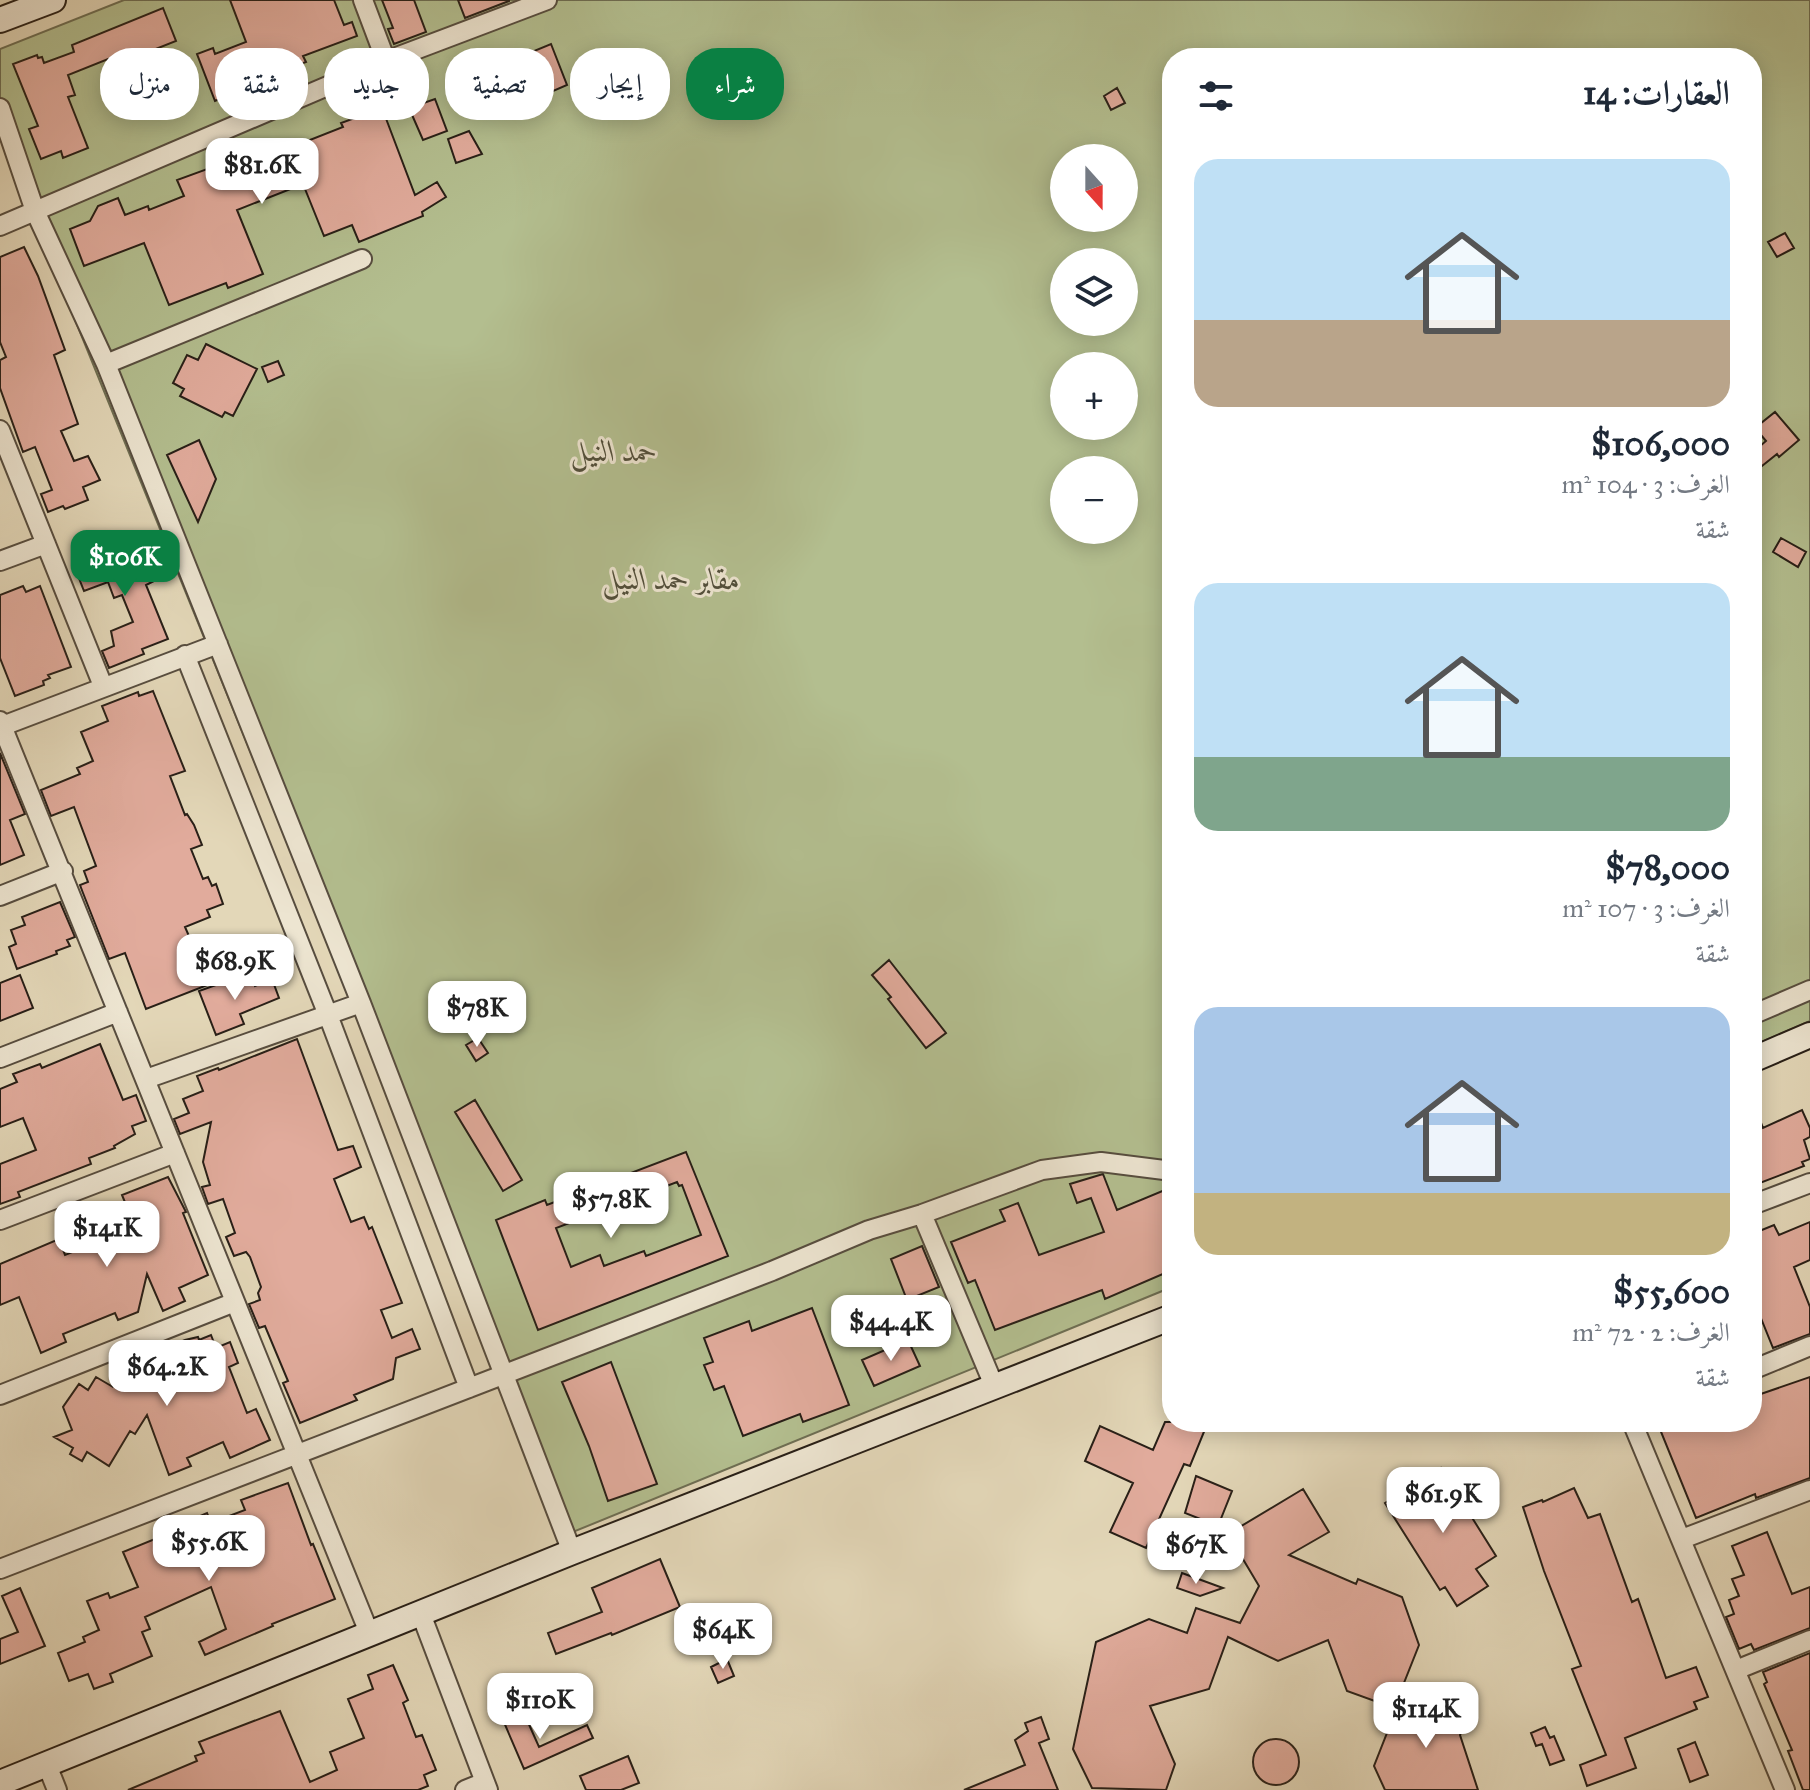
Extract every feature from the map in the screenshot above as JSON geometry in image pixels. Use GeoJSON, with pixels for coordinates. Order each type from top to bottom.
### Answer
{"type":"FeatureCollection","features":[{"type":"Feature","properties":{"kind":"street"},"geometry":{"type":"LineString","coordinates":[[0,20],[53,0]]}},
{"type":"Feature","properties":{"kind":"street"},"geometry":{"type":"LineString","coordinates":[[363,0],[381,48]]}},
{"type":"Feature","properties":{"kind":"street"},"geometry":{"type":"LineString","coordinates":[[420,48],[547,0]]}},
{"type":"Feature","properties":{"kind":"street"},"geometry":{"type":"LineString","coordinates":[[0,226],[324,87]]}},
{"type":"Feature","properties":{"kind":"street"},"geometry":{"type":"LineString","coordinates":[[0,108],[35,211],[106,364],[361,1003],[572,1552]]}},
{"type":"Feature","properties":{"kind":"street"},"geometry":{"type":"LineString","coordinates":[[106,364],[362,259]]}},
{"type":"Feature","properties":{"kind":"street"},"geometry":{"type":"LineString","coordinates":[[0,430],[103,686]]}},
{"type":"Feature","properties":{"kind":"street"},"geometry":{"type":"LineString","coordinates":[[0,561],[46,544]]}},
{"type":"Feature","properties":{"kind":"street"},"geometry":{"type":"LineString","coordinates":[[218,644],[1,725],[63,871],[370,1635]]}},
{"type":"Feature","properties":{"kind":"street"},"geometry":{"type":"LineString","coordinates":[[185,655],[328,1015],[469,1388]]}},
{"type":"Feature","properties":{"kind":"street"},"geometry":{"type":"LineString","coordinates":[[0,896],[63,871]]}},
{"type":"Feature","properties":{"kind":"street"},"geometry":{"type":"LineString","coordinates":[[1762,1011],[1810,990]]}},
{"type":"Feature","properties":{"kind":"street"},"geometry":{"type":"LineString","coordinates":[[146,1079],[361,1003]]}},
{"type":"Feature","properties":{"kind":"street"},"geometry":{"type":"LineString","coordinates":[[0,1058],[118,1012]]}},
{"type":"Feature","properties":{"kind":"street"},"geometry":{"type":"LineString","coordinates":[[1762,1056],[1810,1035]]}},
{"type":"Feature","properties":{"kind":"street"},"geometry":{"type":"LineString","coordinates":[[0,1220],[175,1153]]}},
{"type":"Feature","properties":{"kind":"street"},"geometry":{"type":"LineString","coordinates":[[0,1569],[772,1271],[869,1230],[1031,1174],[1057,1166],[1101,1162],[1162,1170]]}},
{"type":"Feature","properties":{"kind":"street"},"geometry":{"type":"LineString","coordinates":[[1762,1201],[1810,1183]]}},
{"type":"Feature","properties":{"kind":"street"},"geometry":{"type":"LineString","coordinates":[[922,1214],[995,1388]]}},
{"type":"Feature","properties":{"kind":"street"},"geometry":{"type":"LineString","coordinates":[[0,1395],[235,1302]]}},
{"type":"Feature","properties":{"kind":"street"},"geometry":{"type":"LineString","coordinates":[[0,1783],[572,1552],[1162,1321]]}},
{"type":"Feature","properties":{"kind":"street"},"geometry":{"type":"LineString","coordinates":[[1762,1366],[1810,1346]]}},
{"type":"Feature","properties":{"kind":"street"},"geometry":{"type":"LineString","coordinates":[[1636,1432],[1785,1790]]}},
{"type":"Feature","properties":{"kind":"street"},"geometry":{"type":"LineString","coordinates":[[1682,1539],[1810,1490]]}},
{"type":"Feature","properties":{"kind":"street"},"geometry":{"type":"LineString","coordinates":[[421,1614],[486,1786],[465,1790]]}},
{"type":"Feature","properties":{"kind":"street"},"geometry":{"type":"LineString","coordinates":[[1736,1670],[1810,1640]]}},
{"type":"Feature","properties":{"kind":"street"},"geometry":{"type":"LineString","coordinates":[[47,1765],[57,1790]]}},
{"type":"Feature","properties":{"kind":"green space","name":"مقابر حمد النيل"},"geometry":{"type":"Polygon","coordinates":[[[124,0],[1810,0],[1810,1021],[1762,1042],[1762,48],[1162,48],[1162,1291],[568,1534],[0,135],[0,49],[124,0]]]}},
{"type":"Feature","properties":{"kind":"building"},"geometry":{"type":"Polygon","coordinates":[[[230,0],[334,0],[344,25],[352,22],[357,36],[308,54],[308,48],[230,48],[246,42],[230,0]]]}},
{"type":"Feature","properties":{"kind":"building"},"geometry":{"type":"Polygon","coordinates":[[[382,0],[414,0],[426,32],[394,44],[388,29],[393,28],[382,0]]]}},
{"type":"Feature","properties":{"kind":"building"},"geometry":{"type":"Polygon","coordinates":[[[458,0],[509,0],[509,1],[465,18],[458,0]]]}},
{"type":"Feature","properties":{"kind":"building"},"geometry":{"type":"Polygon","coordinates":[[[163,8],[176,41],[158,48],[100,48],[100,62],[68,75],[75,95],[68,97],[88,148],[63,158],[61,151],[41,159],[29,129],[38,126],[13,64],[37,55],[38,58],[42,57],[44,63],[74,52],[72,45],[163,8]]]}},
{"type":"Feature","properties":{"kind":"building"},"geometry":{"type":"Polygon","coordinates":[[[213,48],[215,101],[199,59],[199,53],[213,48]]]}},
{"type":"Feature","properties":{"kind":"building"},"geometry":{"type":"Polygon","coordinates":[[[554,52],[567,85],[554,91],[554,52]]]}},
{"type":"Feature","properties":{"kind":"building"},"geometry":{"type":"Polygon","coordinates":[[[1117,88],[1125,103],[1111,110],[1104,96],[1117,88]]]}},
{"type":"Feature","properties":{"kind":"building"},"geometry":{"type":"Polygon","coordinates":[[[435,99],[447,131],[423,140],[414,120],[429,120],[429,101],[435,99]]]}},
{"type":"Feature","properties":{"kind":"building"},"geometry":{"type":"Polygon","coordinates":[[[349,120],[387,120],[415,195],[437,182],[446,197],[422,212],[423,216],[359,242],[352,225],[324,236],[303,184],[237,210],[263,274],[228,288],[226,283],[169,305],[144,243],[84,266],[70,229],[90,221],[98,206],[118,198],[125,215],[148,206],[149,210],[184,196],[177,180],[273,145],[277,153],[343,127],[341,123],[349,120]]]}},
{"type":"Feature","properties":{"kind":"building"},"geometry":{"type":"Polygon","coordinates":[[[469,131],[482,154],[456,163],[448,139],[469,131]]]}},
{"type":"Feature","properties":{"kind":"building"},"geometry":{"type":"Polygon","coordinates":[[[1785,233],[1794,248],[1777,257],[1768,242],[1785,233]]]}},
{"type":"Feature","properties":{"kind":"building"},"geometry":{"type":"Polygon","coordinates":[[[24,247],[65,350],[54,355],[78,424],[61,431],[74,461],[88,456],[100,480],[83,487],[88,500],[48,512],[41,494],[52,490],[35,447],[23,452],[0,388],[0,360],[6,357],[0,342],[0,257],[24,247]]]}},
{"type":"Feature","properties":{"kind":"building"},"geometry":{"type":"Polygon","coordinates":[[[206,344],[257,369],[233,416],[225,412],[222,417],[180,396],[184,389],[173,383],[187,355],[198,360],[206,344]]]}},
{"type":"Feature","properties":{"kind":"building"},"geometry":{"type":"Polygon","coordinates":[[[278,361],[284,375],[268,382],[262,367],[278,361]]]}},
{"type":"Feature","properties":{"kind":"building"},"geometry":{"type":"Polygon","coordinates":[[[1775,412],[1799,440],[1779,457],[1777,454],[1762,466],[1762,444],[1766,441],[1762,436],[1762,422],[1775,412]]]}},
{"type":"Feature","properties":{"kind":"building"},"geometry":{"type":"Polygon","coordinates":[[[199,440],[216,479],[198,522],[167,455],[199,440]]]}},
{"type":"Feature","properties":{"kind":"building"},"geometry":{"type":"Polygon","coordinates":[[[136,537],[154,581],[146,585],[168,639],[142,649],[144,654],[109,668],[102,651],[114,646],[111,631],[133,622],[122,595],[114,598],[108,582],[84,591],[73,563],[136,537]]]}},
{"type":"Feature","properties":{"kind":"building"},"geometry":{"type":"Polygon","coordinates":[[[1781,538],[1806,552],[1798,567],[1773,552],[1781,538]]]}},
{"type":"Feature","properties":{"kind":"building"},"geometry":{"type":"Polygon","coordinates":[[[23,586],[26,592],[40,586],[71,667],[48,675],[50,678],[43,681],[44,685],[15,696],[0,658],[0,595],[23,586]]]}},
{"type":"Feature","properties":{"kind":"building"},"geometry":{"type":"Polygon","coordinates":[[[153,691],[185,771],[170,776],[185,815],[194,825],[202,845],[191,849],[203,879],[208,877],[212,886],[216,884],[223,904],[207,910],[210,917],[185,927],[210,984],[146,1009],[125,953],[109,959],[80,885],[88,882],[84,871],[96,866],[74,807],[51,816],[41,790],[80,774],[77,768],[93,761],[81,732],[108,721],[102,706],[138,692],[139,696],[153,691]]]}},
{"type":"Feature","properties":{"kind":"building"},"geometry":{"type":"Polygon","coordinates":[[[0,753],[25,814],[10,820],[24,855],[0,865],[0,753]]]}},
{"type":"Feature","properties":{"kind":"building"},"geometry":{"type":"Polygon","coordinates":[[[60,902],[75,937],[67,940],[70,946],[17,969],[9,947],[16,944],[11,930],[25,925],[22,917],[60,902]]]}},
{"type":"Feature","properties":{"kind":"building"},"geometry":{"type":"Polygon","coordinates":[[[889,960],[946,1033],[926,1048],[872,975],[889,960]]]}},
{"type":"Feature","properties":{"kind":"building"},"geometry":{"type":"Polygon","coordinates":[[[20,975],[33,1008],[0,1021],[0,983],[20,975]]]}},
{"type":"Feature","properties":{"kind":"building"},"geometry":{"type":"Polygon","coordinates":[[[272,979],[279,998],[240,1014],[244,1024],[216,1035],[199,991],[227,981],[230,988],[253,980],[255,986],[272,979]]]}},
{"type":"Feature","properties":{"kind":"building"},"geometry":{"type":"Polygon","coordinates":[[[478,1038],[488,1053],[476,1061],[466,1045],[478,1038]]]}},
{"type":"Feature","properties":{"kind":"building"},"geometry":{"type":"Polygon","coordinates":[[[297,1039],[338,1150],[353,1146],[361,1167],[334,1179],[351,1222],[364,1217],[369,1229],[372,1227],[402,1303],[381,1310],[392,1338],[412,1329],[420,1349],[396,1358],[393,1379],[354,1395],[357,1400],[300,1423],[283,1383],[288,1381],[265,1326],[259,1328],[249,1304],[260,1300],[258,1293],[261,1287],[250,1257],[246,1252],[234,1256],[226,1237],[235,1233],[223,1199],[208,1204],[202,1187],[210,1185],[203,1162],[211,1122],[180,1134],[174,1119],[189,1113],[183,1099],[203,1091],[197,1076],[297,1039]]]}},
{"type":"Feature","properties":{"kind":"building"},"geometry":{"type":"Polygon","coordinates":[[[100,1044],[123,1100],[136,1095],[146,1121],[132,1126],[135,1134],[115,1148],[89,1158],[91,1164],[18,1192],[20,1197],[0,1204],[0,1164],[36,1150],[23,1118],[0,1127],[0,1089],[17,1082],[13,1074],[40,1064],[42,1068],[100,1044]]]}},
{"type":"Feature","properties":{"kind":"building"},"geometry":{"type":"Polygon","coordinates":[[[475,1100],[522,1180],[503,1191],[455,1112],[475,1100]]]}},
{"type":"Feature","properties":{"kind":"building"},"geometry":{"type":"Polygon","coordinates":[[[1802,1110],[1810,1128],[1810,1137],[1804,1140],[1810,1159],[1802,1162],[1804,1166],[1762,1182],[1762,1125],[1763,1128],[1802,1110]]]}},
{"type":"Feature","properties":{"kind":"building"},"geometry":{"type":"Polygon","coordinates":[[[686,1152],[728,1256],[538,1330],[496,1220],[545,1200],[547,1205],[686,1152]],[[677,1182],[556,1228],[571,1267],[600,1255],[604,1266],[644,1251],[646,1256],[701,1235],[682,1185],[679,1186],[677,1182]]]}},
{"type":"Feature","properties":{"kind":"building"},"geometry":{"type":"Polygon","coordinates":[[[1103,1174],[1117,1210],[1162,1191],[1162,1274],[1105,1299],[1102,1290],[995,1330],[975,1280],[968,1283],[951,1242],[1005,1221],[1000,1210],[1018,1203],[1039,1255],[1104,1232],[1091,1198],[1077,1203],[1070,1184],[1103,1174]]]}},
{"type":"Feature","properties":{"kind":"building"},"geometry":{"type":"Polygon","coordinates":[[[168,1177],[186,1212],[183,1213],[208,1275],[179,1288],[185,1301],[163,1311],[147,1274],[138,1312],[118,1320],[115,1313],[63,1334],[66,1342],[41,1353],[19,1297],[0,1305],[0,1264],[59,1239],[65,1255],[100,1241],[99,1236],[133,1222],[122,1195],[168,1177]]]}},
{"type":"Feature","properties":{"kind":"building"},"geometry":{"type":"Polygon","coordinates":[[[1810,1222],[1810,1260],[1794,1267],[1810,1307],[1810,1334],[1773,1348],[1762,1321],[1762,1230],[1774,1225],[1779,1235],[1810,1222]]]}},
{"type":"Feature","properties":{"kind":"building"},"geometry":{"type":"Polygon","coordinates":[[[922,1246],[939,1287],[907,1300],[891,1259],[922,1246]]]}},
{"type":"Feature","properties":{"kind":"building"},"geometry":{"type":"Polygon","coordinates":[[[812,1308],[849,1405],[803,1422],[800,1414],[743,1436],[724,1386],[714,1390],[704,1365],[713,1362],[704,1338],[749,1321],[752,1331],[812,1308]]]}},
{"type":"Feature","properties":{"kind":"building"},"geometry":{"type":"Polygon","coordinates":[[[211,1335],[216,1348],[230,1342],[238,1363],[229,1367],[247,1413],[256,1409],[270,1440],[230,1458],[223,1442],[187,1458],[191,1466],[169,1475],[147,1415],[135,1434],[130,1431],[109,1466],[87,1452],[82,1461],[70,1454],[73,1448],[54,1437],[72,1430],[63,1407],[79,1384],[88,1390],[96,1377],[113,1387],[148,1372],[142,1358],[185,1340],[198,1337],[199,1340],[211,1335]]]}},
{"type":"Feature","properties":{"kind":"building"},"geometry":{"type":"Polygon","coordinates":[[[908,1340],[920,1366],[874,1386],[862,1360],[908,1340]]]}},
{"type":"Feature","properties":{"kind":"building"},"geometry":{"type":"Polygon","coordinates":[[[611,1362],[657,1484],[608,1501],[562,1382],[611,1362]]]}},
{"type":"Feature","properties":{"kind":"building"},"geometry":{"type":"Polygon","coordinates":[[[1810,1377],[1810,1478],[1756,1498],[1755,1494],[1696,1518],[1661,1432],[1762,1432],[1762,1394],[1810,1377]]]}},
{"type":"Feature","properties":{"kind":"building"},"geometry":{"type":"Polygon","coordinates":[[[1100,1426],[1153,1450],[1162,1429],[1162,1432],[1204,1432],[1190,1466],[1184,1464],[1146,1548],[1110,1532],[1133,1483],[1085,1461],[1100,1426]]]}},
{"type":"Feature","properties":{"kind":"building"},"geometry":{"type":"Polygon","coordinates":[[[1441,1468],[1496,1556],[1476,1569],[1488,1586],[1457,1606],[1445,1587],[1440,1590],[1385,1503],[1441,1468]]]}},
{"type":"Feature","properties":{"kind":"building"},"geometry":{"type":"Polygon","coordinates":[[[1196,1476],[1232,1491],[1218,1526],[1185,1513],[1196,1476]]]}},
{"type":"Feature","properties":{"kind":"building"},"geometry":{"type":"Polygon","coordinates":[[[288,1483],[335,1599],[205,1655],[199,1642],[226,1629],[211,1587],[145,1617],[150,1629],[142,1632],[152,1656],[110,1674],[113,1682],[94,1689],[88,1674],[69,1681],[58,1653],[85,1642],[83,1637],[99,1630],[87,1601],[108,1593],[110,1598],[138,1587],[123,1552],[187,1526],[186,1522],[207,1513],[211,1523],[245,1510],[241,1500],[288,1483]]]}},
{"type":"Feature","properties":{"kind":"building"},"geometry":{"type":"Polygon","coordinates":[[[1574,1488],[1588,1518],[1600,1514],[1632,1602],[1638,1599],[1666,1678],[1696,1667],[1708,1697],[1694,1702],[1697,1709],[1625,1738],[1636,1768],[1587,1786],[1580,1765],[1606,1755],[1572,1669],[1581,1666],[1523,1507],[1574,1488]]]}},
{"type":"Feature","properties":{"kind":"building"},"geometry":{"type":"Polygon","coordinates":[[[1303,1489],[1329,1532],[1289,1555],[1356,1584],[1358,1579],[1402,1597],[1419,1645],[1394,1708],[1347,1691],[1328,1640],[1278,1661],[1228,1637],[1209,1689],[1150,1706],[1175,1764],[1166,1790],[1092,1788],[1073,1749],[1096,1642],[1149,1619],[1187,1633],[1196,1608],[1240,1623],[1259,1586],[1228,1534],[1303,1489]]]}},
{"type":"Feature","properties":{"kind":"building"},"geometry":{"type":"Polygon","coordinates":[[[1767,1532],[1792,1594],[1810,1587],[1810,1628],[1754,1650],[1751,1644],[1739,1649],[1726,1617],[1734,1614],[1729,1600],[1739,1596],[1732,1579],[1744,1575],[1732,1546],[1767,1532]]]}},
{"type":"Feature","properties":{"kind":"building"},"geometry":{"type":"Polygon","coordinates":[[[660,1559],[680,1607],[556,1654],[548,1633],[602,1612],[592,1588],[660,1559]]]}},
{"type":"Feature","properties":{"kind":"building"},"geometry":{"type":"Polygon","coordinates":[[[1182,1573],[1223,1588],[1200,1596],[1177,1588],[1182,1573]]]}},
{"type":"Feature","properties":{"kind":"building"},"geometry":{"type":"Polygon","coordinates":[[[20,1588],[45,1646],[0,1664],[0,1639],[18,1632],[2,1596],[20,1588]]]}},
{"type":"Feature","properties":{"kind":"building"},"geometry":{"type":"Polygon","coordinates":[[[1810,1653],[1810,1790],[1803,1790],[1788,1751],[1792,1750],[1764,1684],[1767,1682],[1763,1672],[1810,1653]]]}},
{"type":"Feature","properties":{"kind":"building"},"geometry":{"type":"Polygon","coordinates":[[[727,1659],[734,1676],[718,1683],[711,1667],[727,1659]]]}},
{"type":"Feature","properties":{"kind":"building"},"geometry":{"type":"Polygon","coordinates":[[[393,1665],[408,1700],[403,1703],[416,1737],[422,1735],[436,1770],[424,1775],[428,1786],[418,1790],[128,1790],[197,1761],[195,1756],[204,1753],[199,1742],[280,1711],[310,1782],[337,1770],[330,1752],[364,1738],[348,1699],[373,1689],[368,1675],[393,1665]]]}},
{"type":"Feature","properties":{"kind":"building"},"geometry":{"type":"Polygon","coordinates":[[[1455,1696],[1473,1704],[1460,1735],[1478,1790],[1385,1790],[1374,1766],[1400,1700],[1445,1717],[1455,1696]]]}},
{"type":"Feature","properties":{"kind":"building"},"geometry":{"type":"Polygon","coordinates":[[[523,1711],[539,1747],[587,1725],[593,1738],[524,1769],[503,1720],[523,1711]]]}},
{"type":"Feature","properties":{"kind":"building"},"geometry":{"type":"Polygon","coordinates":[[[1041,1717],[1049,1739],[1039,1743],[1058,1790],[964,1790],[1025,1765],[1015,1740],[1028,1731],[1025,1723],[1041,1717]]]}},
{"type":"Feature","properties":{"kind":"building"},"geometry":{"type":"Polygon","coordinates":[[[1545,1727],[1550,1738],[1554,1736],[1564,1760],[1550,1765],[1542,1744],[1536,1746],[1531,1733],[1545,1727]]]}},
{"type":"Feature","properties":{"kind":"building"},"geometry":{"type":"Polygon","coordinates":[[[1276,1739],[1292,1746],[1299,1762],[1292,1778],[1276,1785],[1260,1778],[1253,1762],[1260,1746],[1276,1739]]]}},
{"type":"Feature","properties":{"kind":"building"},"geometry":{"type":"Polygon","coordinates":[[[1695,1742],[1708,1775],[1690,1782],[1678,1749],[1695,1742]]]}},
{"type":"Feature","properties":{"kind":"building"},"geometry":{"type":"Polygon","coordinates":[[[628,1756],[639,1783],[621,1790],[586,1790],[580,1776],[628,1756]]]}},
{"type":"Feature","properties":{"kind":"park label","name":"حمد النيل"},"geometry":{"type":"Point","coordinates":[614,451]}}]}
